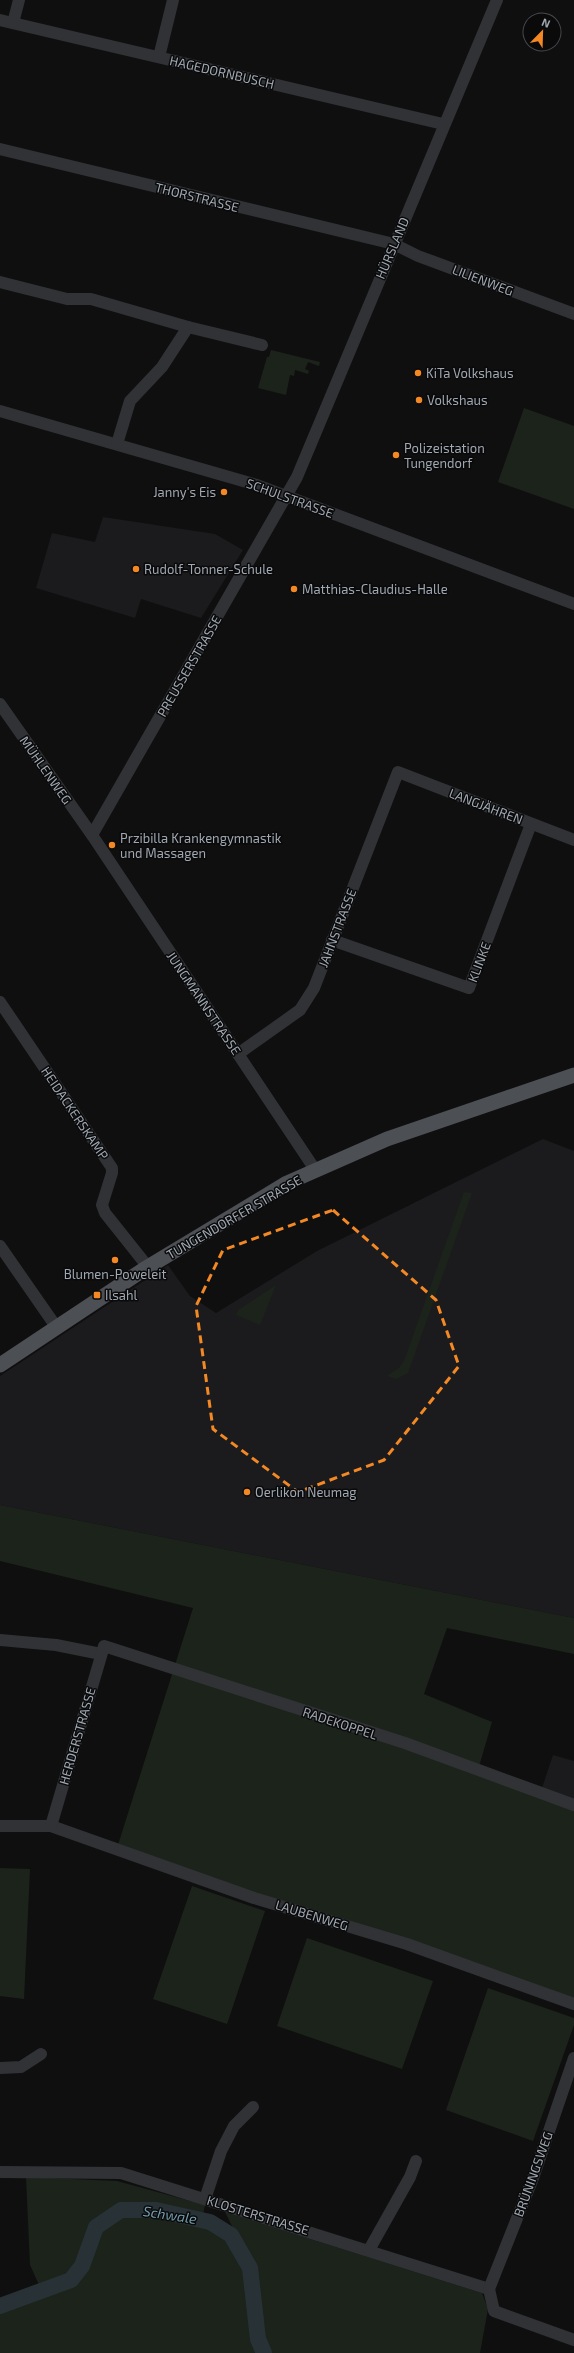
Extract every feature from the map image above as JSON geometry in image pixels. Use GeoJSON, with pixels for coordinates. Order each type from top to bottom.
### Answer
{"type":"FeatureCollection","features":[{"type":"Feature","properties":{"kind":"main road","name":"TUNGENDORFER STRASSE"},"geometry":{"type":"LineString","coordinates":[[0,1365],[148,1267],[287,1183],[387,1139],[574,1075]]}},
{"type":"Feature","properties":{"kind":"street"},"geometry":{"type":"LineString","coordinates":[[13,23],[19,0]]}},
{"type":"Feature","properties":{"kind":"street"},"geometry":{"type":"LineString","coordinates":[[159,57],[173,0]]}},
{"type":"Feature","properties":{"kind":"street","name":"HÜRSLAND"},"geometry":{"type":"LineString","coordinates":[[287,496],[394,244],[443,124],[497,0]]}},
{"type":"Feature","properties":{"kind":"street","name":"HAGEDORNBUSCH"},"geometry":{"type":"LineString","coordinates":[[0,20],[443,124]]}},
{"type":"Feature","properties":{"kind":"street","name":"THORSTRASSE"},"geometry":{"type":"LineString","coordinates":[[0,149],[394,244]]}},
{"type":"Feature","properties":{"kind":"street","name":"LILIENWEG"},"geometry":{"type":"LineString","coordinates":[[394,244],[418,256],[574,314]]}},
{"type":"Feature","properties":{"kind":"street"},"geometry":{"type":"LineString","coordinates":[[0,282],[67,300],[91,299],[188,327],[262,345]]}},
{"type":"Feature","properties":{"kind":"street"},"geometry":{"type":"LineString","coordinates":[[117,444],[130,401],[162,367],[188,327]]}},
{"type":"Feature","properties":{"kind":"street","name":"SCHULSTRASSE"},"geometry":{"type":"LineString","coordinates":[[0,411],[117,444],[287,496],[574,604]]}},
{"type":"Feature","properties":{"kind":"street","name":"PREUSSERSTRASSE"},"geometry":{"type":"LineString","coordinates":[[92,835],[287,496]]}},
{"type":"Feature","properties":{"kind":"street","name":"MÜHLENWEG"},"geometry":{"type":"LineString","coordinates":[[0,704],[92,835]]}},
{"type":"Feature","properties":{"kind":"street","name":"LANGJÄHREN"},"geometry":{"type":"LineString","coordinates":[[398,772],[574,840]]}},
{"type":"Feature","properties":{"kind":"street","name":"JAHNSTRASSE"},"geometry":{"type":"LineString","coordinates":[[238,1054],[300,1010],[314,988],[398,772]]}},
{"type":"Feature","properties":{"kind":"street","name":"KLINKE"},"geometry":{"type":"LineString","coordinates":[[332,940],[469,988],[531,824]]}},
{"type":"Feature","properties":{"kind":"street","name":"JUNGMANNSTRASSE"},"geometry":{"type":"LineString","coordinates":[[92,835],[316,1171]]}},
{"type":"Feature","properties":{"kind":"street","name":"HEIDACKERSKAMP"},"geometry":{"type":"LineString","coordinates":[[0,1002],[112,1168],[112,1173],[102,1205],[105,1213],[148,1267]]}},
{"type":"Feature","properties":{"kind":"street"},"geometry":{"type":"LineString","coordinates":[[0,1246],[57,1328]]}},
{"type":"Feature","properties":{"kind":"street","name":"RADEKOPPEL"},"geometry":{"type":"LineString","coordinates":[[0,1640],[102,1650],[405,1743],[574,1805]]}},
{"type":"Feature","properties":{"kind":"street","name":"HERDERSTRASSE"},"geometry":{"type":"LineString","coordinates":[[51,1826],[102,1650]]}},
{"type":"Feature","properties":{"kind":"street","name":"LAUBENWEG"},"geometry":{"type":"LineString","coordinates":[[0,1826],[51,1826],[254,1898],[407,1944],[574,2004]]}},
{"type":"Feature","properties":{"kind":"street"},"geometry":{"type":"LineString","coordinates":[[0,2068],[21,2068],[41,2054]]}},
{"type":"Feature","properties":{"kind":"street","name":"BRÜNINGSWEG"},"geometry":{"type":"LineString","coordinates":[[489,2288],[533,2178],[574,2058]]}},
{"type":"Feature","properties":{"kind":"street"},"geometry":{"type":"LineString","coordinates":[[205,2199],[222,2152],[234,2126],[253,2107]]}},
{"type":"Feature","properties":{"kind":"street"},"geometry":{"type":"LineString","coordinates":[[369,2250],[410,2177],[416,2161]]}},
{"type":"Feature","properties":{"kind":"street","name":"KLOSTERSTRASSE"},"geometry":{"type":"LineString","coordinates":[[0,2172],[121,2173],[489,2288]]}},
{"type":"Feature","properties":{"kind":"street"},"geometry":{"type":"LineString","coordinates":[[489,2288],[494,2311],[574,2340]]}},
{"type":"Feature","properties":{"kind":"highlighted area"},"geometry":{"type":"Polygon","coordinates":[[[333,1210],[436,1300],[459,1366],[384,1460],[298,1492],[213,1429],[196,1306],[223,1250],[333,1210]]]}},
{"type":"Feature","properties":{"kind":"shaded area"},"geometry":{"type":"Polygon","coordinates":[[[271,350],[320,362],[319,366],[308,362],[305,369],[309,371],[308,374],[295,370],[294,376],[290,375],[286,395],[258,388],[267,357],[269,357],[271,350]]]}},
{"type":"Feature","properties":{"kind":"shaded area"},"geometry":{"type":"Polygon","coordinates":[[[524,408],[574,426],[574,509],[498,482],[524,408]]]}},
{"type":"Feature","properties":{"kind":"shaded area","name":"Rudolf-Tonner-Schule"},"geometry":{"type":"Polygon","coordinates":[[[103,517],[215,534],[243,550],[201,618],[141,599],[135,618],[36,588],[52,533],[95,542],[103,517]]]}},
{"type":"Feature","properties":{"kind":"shaded area"},"geometry":{"type":"Polygon","coordinates":[[[543,1139],[574,1151],[574,1618],[0,1505],[0,1376],[168,1265],[190,1296],[216,1313],[317,1251],[543,1139]]]}},
{"type":"Feature","properties":{"kind":"shaded area"},"geometry":{"type":"Polygon","coordinates":[[[464,1192],[472,1193],[408,1373],[396,1379],[387,1376],[399,1368],[404,1361],[464,1192]]]}},
{"type":"Feature","properties":{"kind":"shaded area"},"geometry":{"type":"Polygon","coordinates":[[[276,1285],[260,1325],[236,1315],[238,1310],[276,1285]]]}},
{"type":"Feature","properties":{"kind":"shaded area"},"geometry":{"type":"Polygon","coordinates":[[[0,1505],[574,1618],[574,1654],[447,1628],[424,1694],[492,1722],[478,1770],[574,1805],[574,2004],[117,1848],[193,1608],[0,1561],[0,1505]]]}},
{"type":"Feature","properties":{"kind":"shaded area"},"geometry":{"type":"Polygon","coordinates":[[[553,1755],[574,1761],[574,1799],[542,1788],[553,1755]]]}},
{"type":"Feature","properties":{"kind":"shaded area"},"geometry":{"type":"Polygon","coordinates":[[[0,1868],[30,1869],[24,1999],[0,1996],[0,1868]]]}},
{"type":"Feature","properties":{"kind":"shaded area"},"geometry":{"type":"Polygon","coordinates":[[[192,1886],[265,1911],[227,2024],[153,1999],[192,1886]]]}},
{"type":"Feature","properties":{"kind":"shaded area"},"geometry":{"type":"Polygon","coordinates":[[[307,1938],[433,1981],[402,2069],[277,2026],[307,1938]]]}},
{"type":"Feature","properties":{"kind":"shaded area"},"geometry":{"type":"Polygon","coordinates":[[[488,1988],[574,2018],[574,2025],[533,2141],[446,2110],[488,1988]]]}},
{"type":"Feature","properties":{"kind":"shaded area"},"geometry":{"type":"Polygon","coordinates":[[[26,2177],[117,2181],[205,2205],[203,2215],[234,2230],[225,2212],[482,2293],[488,2309],[480,2353],[0,2353],[0,2300],[40,2287],[30,2265],[26,2177]]]}},
{"type":"Feature","properties":{"kind":"waterway","name":"Schwale"},"geometry":{"type":"LineString","coordinates":[[0,2306],[71,2280],[82,2266],[96,2227],[121,2210],[156,2210],[210,2222],[231,2235],[250,2268],[258,2339],[264,2353]]}},
{"type":"Feature","properties":{"kind":"place","name":"KiTa Volkshaus"},"geometry":{"type":"Point","coordinates":[418,373]}},
{"type":"Feature","properties":{"kind":"place","name":"Volkshaus"},"geometry":{"type":"Point","coordinates":[419,400]}},
{"type":"Feature","properties":{"kind":"place","name":"Polizeistation Tungendorf"},"geometry":{"type":"Point","coordinates":[396,455]}},
{"type":"Feature","properties":{"kind":"place","name":"Janny's Eis"},"geometry":{"type":"Point","coordinates":[224,492]}},
{"type":"Feature","properties":{"kind":"place","name":"Rudolf-Tonner-Schule"},"geometry":{"type":"Point","coordinates":[136,569]}},
{"type":"Feature","properties":{"kind":"place","name":"Matthias-Claudius-Halle"},"geometry":{"type":"Point","coordinates":[294,589]}},
{"type":"Feature","properties":{"kind":"place","name":"Przibilla Krankengymnastik und Massagen"},"geometry":{"type":"Point","coordinates":[112,845]}},
{"type":"Feature","properties":{"kind":"place","name":"Blumen-Poweleit"},"geometry":{"type":"Point","coordinates":[115,1260]}},
{"type":"Feature","properties":{"kind":"place","name":"Ilsahl"},"geometry":{"type":"Point","coordinates":[97,1295]}},
{"type":"Feature","properties":{"kind":"place","name":"Oerlikon Neumag"},"geometry":{"type":"Point","coordinates":[247,1492]}}]}
